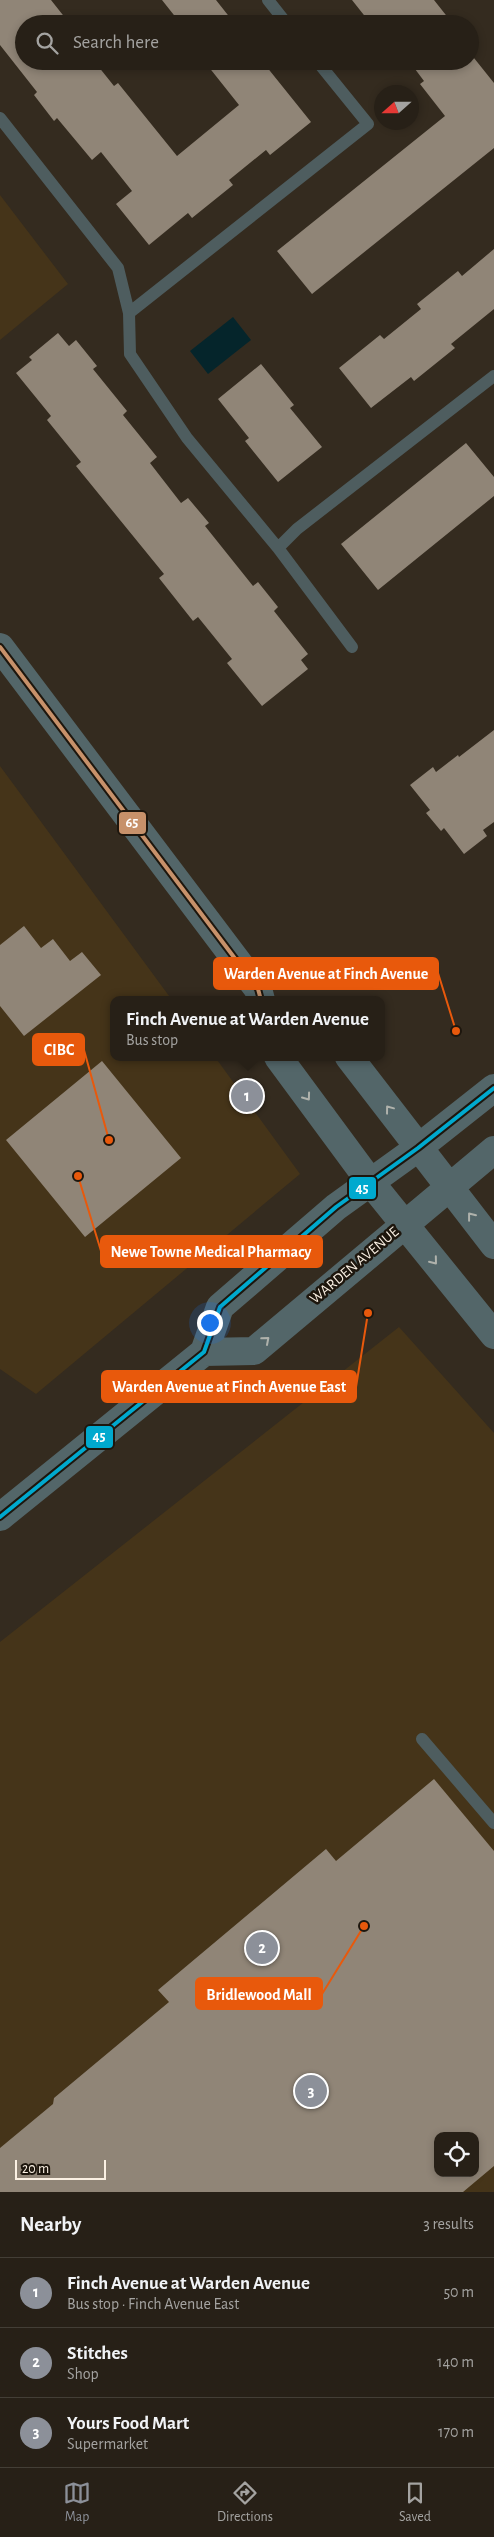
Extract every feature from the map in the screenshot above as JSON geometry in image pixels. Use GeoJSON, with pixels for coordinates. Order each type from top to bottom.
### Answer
{"type":"FeatureCollection","features":[{"type":"Feature","properties":{"kind":"main road"},"geometry":{"type":"LineString","coordinates":[[0,648],[266,996]]}},
{"type":"Feature","properties":{"kind":"main road"},"geometry":{"type":"LineString","coordinates":[[281,1061],[372,1183],[494,1335]]}},
{"type":"Feature","properties":{"kind":"main road"},"geometry":{"type":"LineString","coordinates":[[352,1061],[494,1245]]}},
{"type":"Feature","properties":{"kind":"main road"},"geometry":{"type":"LineString","coordinates":[[0,1518],[204,1352],[220,1307],[336,1208],[372,1183],[494,1088]]}},
{"type":"Feature","properties":{"kind":"main road","name":"WARDEN AVENUE"},"geometry":{"type":"LineString","coordinates":[[204,1352],[254,1351],[404,1223],[494,1150]]}},
{"type":"Feature","properties":{"kind":"lane"},"geometry":{"type":"LineString","coordinates":[[268,0],[280,15]]}},
{"type":"Feature","properties":{"kind":"lane"},"geometry":{"type":"LineString","coordinates":[[129,313],[368,124],[324,70]]}},
{"type":"Feature","properties":{"kind":"lane"},"geometry":{"type":"LineString","coordinates":[[0,118],[118,268],[129,313],[130,354],[187,438],[278,548],[352,647]]}},
{"type":"Feature","properties":{"kind":"lane"},"geometry":{"type":"LineString","coordinates":[[278,548],[297,529],[494,376]]}},
{"type":"Feature","properties":{"kind":"lane"},"geometry":{"type":"LineString","coordinates":[[422,1739],[494,1822]]}},
{"type":"Feature","properties":{"kind":"shaded area"},"geometry":{"type":"Polygon","coordinates":[[[0,195],[68,284],[0,340],[0,195]]]}},
{"type":"Feature","properties":{"kind":"shaded area"},"geometry":{"type":"Polygon","coordinates":[[[0,766],[169,996],[110,996],[110,1061],[218,1061],[300,1174],[36,1394],[0,1369],[0,766]]]}},
{"type":"Feature","properties":{"kind":"shaded area"},"geometry":{"type":"Polygon","coordinates":[[[399,1327],[494,1433],[494,2192],[0,2192],[0,1642],[399,1327]]]}},
{"type":"Feature","properties":{"kind":"water"},"geometry":{"type":"Polygon","coordinates":[[[233,317],[251,340],[208,374],[190,351],[233,317]]]}},
{"type":"Feature","properties":{"kind":"building"},"geometry":{"type":"Polygon","coordinates":[[[0,0],[51,0],[63,15],[15,15],[15,64],[0,45],[0,0]]]}},
{"type":"Feature","properties":{"kind":"building"},"geometry":{"type":"Polygon","coordinates":[[[162,0],[216,0],[228,15],[174,15],[162,0]]]}},
{"type":"Feature","properties":{"kind":"building"},"geometry":{"type":"Polygon","coordinates":[[[352,0],[434,0],[446,15],[364,15],[352,0]]]}},
{"type":"Feature","properties":{"kind":"building"},"geometry":{"type":"Polygon","coordinates":[[[479,64],[494,83],[494,148],[312,294],[277,251],[445,116],[420,84],[424,81],[416,70],[479,70],[479,64]]]}},
{"type":"Feature","properties":{"kind":"building"},"geometry":{"type":"Polygon","coordinates":[[[20,70],[101,70],[114,86],[118,83],[177,156],[239,105],[211,70],[269,70],[311,122],[270,155],[266,150],[229,180],[233,185],[192,218],[188,213],[149,245],[116,204],[132,191],[101,152],[92,160],[57,118],[54,121],[34,95],[37,92],[20,70]]]}},
{"type":"Feature","properties":{"kind":"building"},"geometry":{"type":"Polygon","coordinates":[[[494,249],[494,309],[451,344],[455,348],[414,381],[411,377],[371,408],[339,368],[380,335],[384,339],[421,309],[417,304],[458,271],[462,276],[494,249]]]}},
{"type":"Feature","properties":{"kind":"building"},"geometry":{"type":"Polygon","coordinates":[[[58,333],[69,346],[76,340],[97,366],[93,369],[127,411],[123,415],[157,457],[150,463],[181,503],[188,498],[209,523],[205,526],[253,586],[258,582],[278,607],[274,611],[308,654],[301,660],[308,669],[262,706],[227,663],[232,659],[198,617],[193,621],[159,578],[164,574],[76,466],[81,462],[47,420],[51,416],[16,373],[32,360],[29,357],[58,333]]]}},
{"type":"Feature","properties":{"kind":"building"},"geometry":{"type":"Polygon","coordinates":[[[261,364],[294,405],[290,408],[322,447],[278,482],[245,441],[249,438],[218,399],[261,364]]]}},
{"type":"Feature","properties":{"kind":"building"},"geometry":{"type":"Polygon","coordinates":[[[466,443],[494,477],[494,496],[378,590],[341,544],[466,443]]]}},
{"type":"Feature","properties":{"kind":"building"},"geometry":{"type":"Polygon","coordinates":[[[494,730],[494,822],[483,830],[487,836],[464,854],[444,828],[441,831],[426,813],[430,810],[410,785],[433,767],[436,772],[458,755],[459,757],[494,730]]]}},
{"type":"Feature","properties":{"kind":"building"},"geometry":{"type":"Polygon","coordinates":[[[24,926],[41,948],[53,939],[70,961],[82,952],[101,975],[24,1036],[0,1006],[0,945],[24,926]]]}},
{"type":"Feature","properties":{"kind":"building"},"geometry":{"type":"Polygon","coordinates":[[[102,1061],[181,1158],[85,1237],[6,1140],[102,1061]]]}},
{"type":"Feature","properties":{"kind":"building"},"geometry":{"type":"Polygon","coordinates":[[[434,1779],[494,1851],[494,2166],[463,2192],[0,2192],[0,2148],[53,2104],[54,2098],[169,2002],[158,1990],[326,1849],[336,1861],[434,1779]]]}},
{"type":"Feature","properties":{"kind":"transit line","name":"65"},"geometry":{"type":"LineString","coordinates":[[0,647],[258,989],[260,996]]}},
{"type":"Feature","properties":{"kind":"transit line","name":"45"},"geometry":{"type":"LineString","coordinates":[[0,1517],[204,1352],[220,1307],[336,1207],[418,1148],[494,1088]]}},
{"type":"Feature","properties":{"kind":"place","name":"Warden Avenue at Finch Avenue"},"geometry":{"type":"Point","coordinates":[456,1031]}},
{"type":"Feature","properties":{"kind":"place","name":"Finch Avenue at Warden Avenue"},"geometry":{"type":"Point","coordinates":[247,1096]}},
{"type":"Feature","properties":{"kind":"place","name":"CIBC"},"geometry":{"type":"Point","coordinates":[109,1140]}},
{"type":"Feature","properties":{"kind":"place","name":"Newe Towne Medical Pharmacy"},"geometry":{"type":"Point","coordinates":[78,1176]}},
{"type":"Feature","properties":{"kind":"place","name":"Warden Avenue at Finch Avenue East"},"geometry":{"type":"Point","coordinates":[368,1313]}},
{"type":"Feature","properties":{"kind":"place","name":"Bridlewood Mall"},"geometry":{"type":"Point","coordinates":[364,1926]}},
{"type":"Feature","properties":{"kind":"place","name":"Stitches"},"geometry":{"type":"Point","coordinates":[262,1948]}},
{"type":"Feature","properties":{"kind":"place","name":"Yours Food Mart"},"geometry":{"type":"Point","coordinates":[311,2091]}}]}
